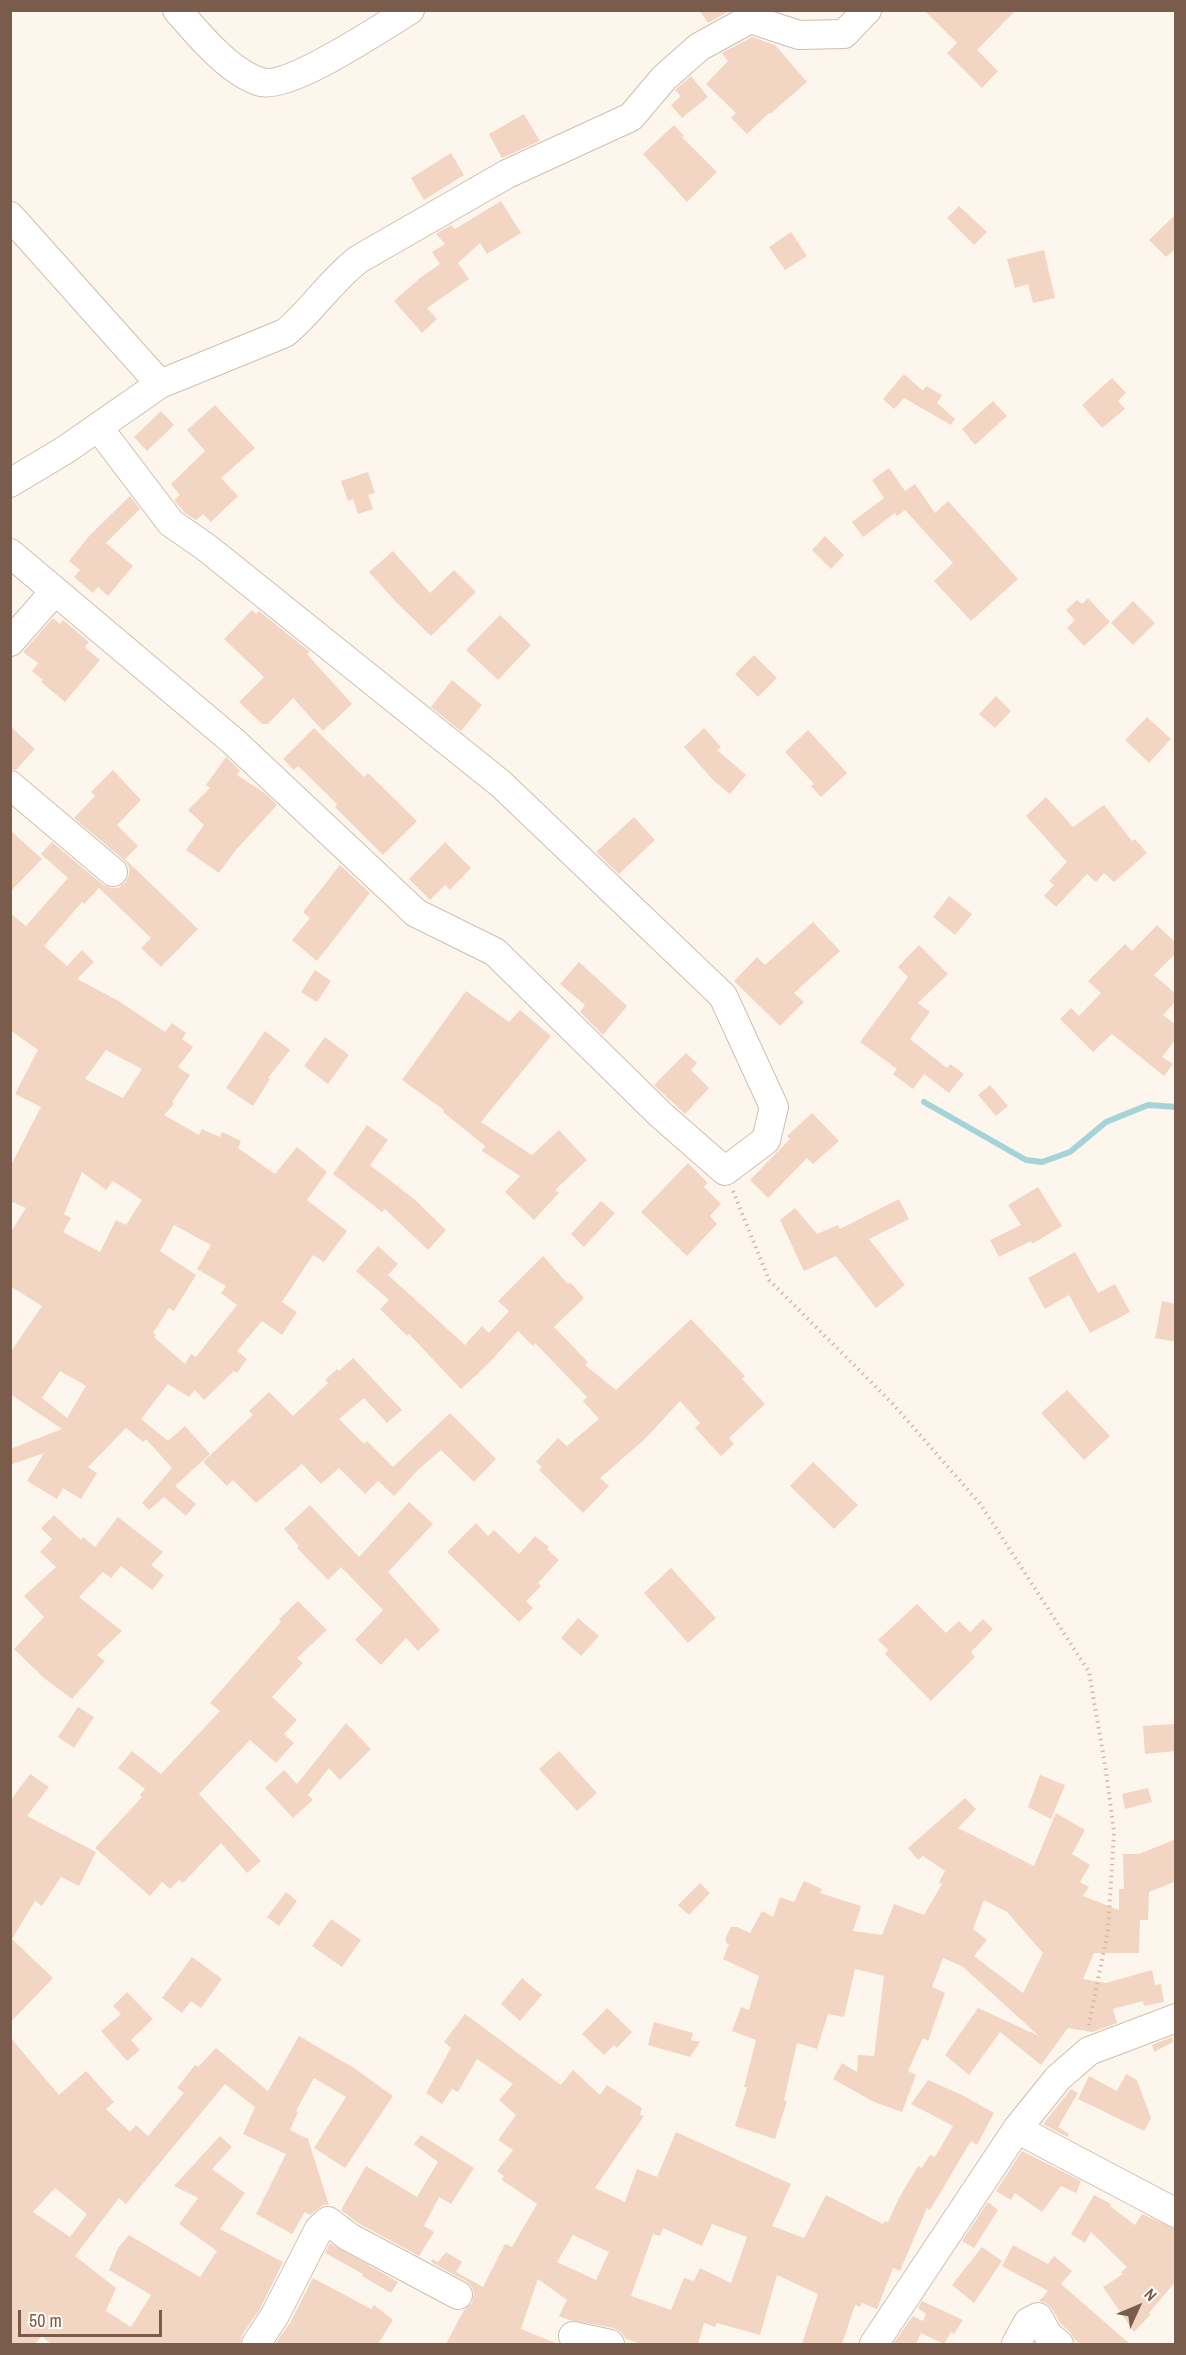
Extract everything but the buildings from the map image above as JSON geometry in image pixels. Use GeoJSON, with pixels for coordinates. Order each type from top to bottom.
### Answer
{"type":"FeatureCollection","features":[{"type":"Feature","properties":{"kind":"street"},"geometry":{"type":"LineString","coordinates":[[177,10],[198,34],[241,73],[264,83],[299,75],[410,10]]}},
{"type":"Feature","properties":{"kind":"street"},"geometry":{"type":"LineString","coordinates":[[10,483],[160,384],[285,333],[344,271],[359,260],[507,174],[631,117],[664,78],[699,47],[750,19],[799,35],[844,34],[867,10]]}},
{"type":"Feature","properties":{"kind":"street"},"geometry":{"type":"LineString","coordinates":[[10,216],[160,384]]}},
{"type":"Feature","properties":{"kind":"street"},"geometry":{"type":"LineString","coordinates":[[10,554],[234,742],[416,913],[495,952],[661,1115],[725,1171],[766,1140],[774,1107],[723,996],[501,784],[207,548],[171,523],[98,427]]}},
{"type":"Feature","properties":{"kind":"street"},"geometry":{"type":"LineString","coordinates":[[10,642],[55,591]]}},
{"type":"Feature","properties":{"kind":"street"},"geometry":{"type":"LineString","coordinates":[[10,785],[113,872]]}},
{"type":"Feature","properties":{"kind":"street"},"geometry":{"type":"LineString","coordinates":[[874,2344],[1017,2129],[1058,2078],[1089,2051],[1176,2018]]}},
{"type":"Feature","properties":{"kind":"street"},"geometry":{"type":"LineString","coordinates":[[1017,2129],[1176,2213]]}},
{"type":"Feature","properties":{"kind":"street"},"geometry":{"type":"LineString","coordinates":[[256,2344],[275,2315],[319,2229],[328,2221],[349,2237],[458,2295]]}},
{"type":"Feature","properties":{"kind":"street"},"geometry":{"type":"LineString","coordinates":[[1016,2344],[1028,2322],[1038,2318],[1048,2335],[1059,2344]]}},
{"type":"Feature","properties":{"kind":"street"},"geometry":{"type":"LineString","coordinates":[[573,2336],[610,2344]]}},
{"type":"Feature","properties":{"kind":"path"},"geometry":{"type":"LineString","coordinates":[[725,1171],[769,1280],[893,1404],[981,1505],[1089,1672],[1114,1832],[1108,1930],[1088,2023],[1089,2051]]}},
{"type":"Feature","properties":{"kind":"waterway"},"geometry":{"type":"LineString","coordinates":[[924,1102],[1026,1160],[1042,1162],[1070,1152],[1106,1122],[1148,1105],[1176,1107]]}}]}
